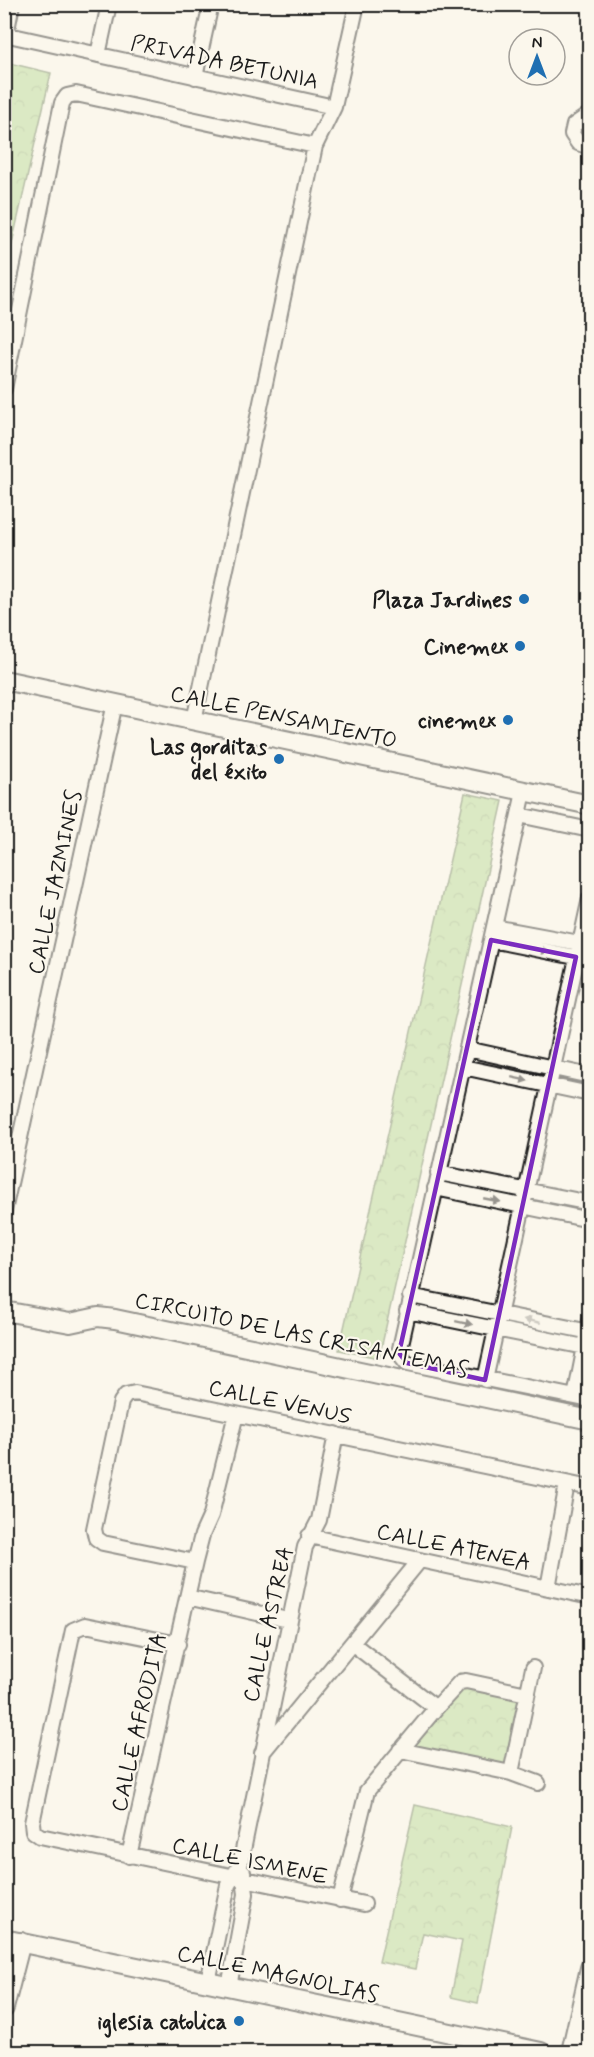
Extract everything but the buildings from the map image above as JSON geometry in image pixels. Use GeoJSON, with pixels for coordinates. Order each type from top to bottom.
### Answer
{"type":"FeatureCollection","features":[{"type":"Feature","properties":{"kind":"street"},"geometry":{"type":"LineString","coordinates":[[5,35],[12,4]]}},
{"type":"Feature","properties":{"kind":"street"},"geometry":{"type":"LineString","coordinates":[[98,55],[109,4]]}},
{"type":"Feature","properties":{"kind":"street"},"geometry":{"type":"LineString","coordinates":[[195,77],[211,4]]}},
{"type":"Feature","properties":{"kind":"street","name":"PRIVADA BETUNIA"},"geometry":{"type":"LineString","coordinates":[[5,35],[334,107],[357,4]]}},
{"type":"Feature","properties":{"kind":"street"},"geometry":{"type":"LineString","coordinates":[[4,388],[62,103],[67,96],[76,94],[315,146]]}},
{"type":"Feature","properties":{"kind":"street"},"geometry":{"type":"LineString","coordinates":[[194,721],[315,146],[334,107]]}},
{"type":"Feature","properties":{"kind":"street"},"geometry":{"type":"LineString","coordinates":[[590,114],[574,125],[572,134],[578,143],[590,147]]}},
{"type":"Feature","properties":{"kind":"street","name":"CALLE PENSAMIENTO"},"geometry":{"type":"LineString","coordinates":[[4,680],[590,805]]}},
{"type":"Feature","properties":{"kind":"street","name":"CALLE JAZMINES"},"geometry":{"type":"LineString","coordinates":[[4,1211],[115,703]]}},
{"type":"Feature","properties":{"kind":"street"},"geometry":{"type":"LineString","coordinates":[[524,792],[399,1349],[403,1361],[484,1380],[590,1400]]}},
{"type":"Feature","properties":{"kind":"street"},"geometry":{"type":"LineString","coordinates":[[519,815],[590,830]]}},
{"type":"Feature","properties":{"kind":"street"},"geometry":{"type":"LineString","coordinates":[[484,1380],[548,1084],[583,959],[590,898]]}},
{"type":"Feature","properties":{"kind":"street"},"geometry":{"type":"LineString","coordinates":[[493,933],[584,944]]}},
{"type":"Feature","properties":{"kind":"street"},"geometry":{"type":"LineString","coordinates":[[493,933],[583,959]]}},
{"type":"Feature","properties":{"kind":"street"},"geometry":{"type":"LineString","coordinates":[[467,1049],[590,1076]]}},
{"type":"Feature","properties":{"kind":"street"},"geometry":{"type":"LineString","coordinates":[[463,1067],[590,1094]]}},
{"type":"Feature","properties":{"kind":"street"},"geometry":{"type":"LineString","coordinates":[[438,1173],[590,1203]]}},
{"type":"Feature","properties":{"kind":"street"},"geometry":{"type":"LineString","coordinates":[[435,1188],[590,1220]]}},
{"type":"Feature","properties":{"kind":"street"},"geometry":{"type":"LineString","coordinates":[[410,1296],[589,1329],[575,1397]]}},
{"type":"Feature","properties":{"kind":"street","name":"CIRCUITO DE LAS CRISANTEMAS"},"geometry":{"type":"LineString","coordinates":[[4,1311],[70,1323],[98,1317],[115,1319],[590,1420]]}},
{"type":"Feature","properties":{"kind":"street"},"geometry":{"type":"LineString","coordinates":[[407,1311],[587,1347]]}},
{"type":"Feature","properties":{"kind":"street","name":"CALLE VENUS"},"geometry":{"type":"LineString","coordinates":[[195,1562],[103,1543],[96,1538],[94,1529],[122,1402],[126,1395],[135,1393],[590,1488]]}},
{"type":"Feature","properties":{"kind":"street","name":"CALLE AFRODITA"},"geometry":{"type":"LineString","coordinates":[[129,1856],[195,1562],[202,1535],[213,1509],[237,1414]]}},
{"type":"Feature","properties":{"kind":"street","name":"CALLE ASTREA"},"geometry":{"type":"LineString","coordinates":[[229,1987],[246,1894],[245,1880],[240,1865],[260,1755],[288,1620],[309,1536],[321,1512],[336,1434]]}},
{"type":"Feature","properties":{"kind":"street"},"geometry":{"type":"LineString","coordinates":[[548,1588],[567,1484]]}},
{"type":"Feature","properties":{"kind":"street","name":"CALLE ATENEA"},"geometry":{"type":"LineString","coordinates":[[309,1536],[590,1597]]}},
{"type":"Feature","properties":{"kind":"street","name":"CALLE ASTREA"},"geometry":{"type":"LineString","coordinates":[[260,1755],[420,1560]]}},
{"type":"Feature","properties":{"kind":"street"},"geometry":{"type":"LineString","coordinates":[[188,1597],[288,1620]]}},
{"type":"Feature","properties":{"kind":"street","name":"CALLE ISMENE"},"geometry":{"type":"LineString","coordinates":[[178,1644],[85,1625],[76,1626],[71,1634],[32,1827],[40,1836],[340,1900],[365,1794],[436,1708],[460,1682],[466,1681],[527,1694]]}},
{"type":"Feature","properties":{"kind":"street"},"geometry":{"type":"LineString","coordinates":[[353,1644],[436,1708]]}},
{"type":"Feature","properties":{"kind":"street"},"geometry":{"type":"LineString","coordinates":[[511,1773],[533,1668]]}},
{"type":"Feature","properties":{"kind":"street"},"geometry":{"type":"LineString","coordinates":[[400,1750],[511,1773],[538,1782]]}},
{"type":"Feature","properties":{"kind":"street","name":"CALLE ASTREA"},"geometry":{"type":"LineString","coordinates":[[208,1982],[230,1877],[240,1865]]}},
{"type":"Feature","properties":{"kind":"street"},"geometry":{"type":"LineString","coordinates":[[340,1900],[364,1904]]}},
{"type":"Feature","properties":{"kind":"street"},"geometry":{"type":"LineString","coordinates":[[4,2008],[13,1941]]}},
{"type":"Feature","properties":{"kind":"street","name":"CALLE MAGNOLIAS"},"geometry":{"type":"LineString","coordinates":[[13,1941],[541,2052]]}},
{"type":"Feature","properties":{"kind":"street"},"geometry":{"type":"LineString","coordinates":[[571,2052],[590,1968]]}},
{"type":"Feature","properties":{"kind":"highlighted area"},"geometry":{"type":"Polygon","coordinates":[[[491,940],[576,957],[485,1380],[407,1363],[399,1353],[491,940]]]}},
{"type":"Feature","properties":{"kind":"green space"},"geometry":{"type":"Polygon","coordinates":[[[4,62],[51,73],[5,274],[4,62]]]}},
{"type":"Feature","properties":{"kind":"green space"},"geometry":{"type":"Polygon","coordinates":[[[465,793],[503,801],[379,1358],[339,1350],[465,793]]]}},
{"type":"Feature","properties":{"kind":"green space"},"geometry":{"type":"Polygon","coordinates":[[[459,1673],[525,1688],[510,1772],[405,1756],[459,1673]]]}},
{"type":"Feature","properties":{"kind":"green space"},"geometry":{"type":"Polygon","coordinates":[[[415,1805],[512,1827],[478,2003],[451,1997],[462,1941],[423,1933],[415,1969],[379,1962],[415,1805]]]}},
{"type":"Feature","properties":{"kind":"place","name":"Plaza Jardines"},"geometry":{"type":"Point","coordinates":[524,599]}},
{"type":"Feature","properties":{"kind":"place","name":"Cinemex"},"geometry":{"type":"Point","coordinates":[520,646]}},
{"type":"Feature","properties":{"kind":"place","name":"cinemex"},"geometry":{"type":"Point","coordinates":[508,720]}},
{"type":"Feature","properties":{"kind":"place","name":"Las gorditas del éxito"},"geometry":{"type":"Point","coordinates":[279,759]}},
{"type":"Feature","properties":{"kind":"place","name":"iglesia catolica"},"geometry":{"type":"Point","coordinates":[239,2021]}}]}
